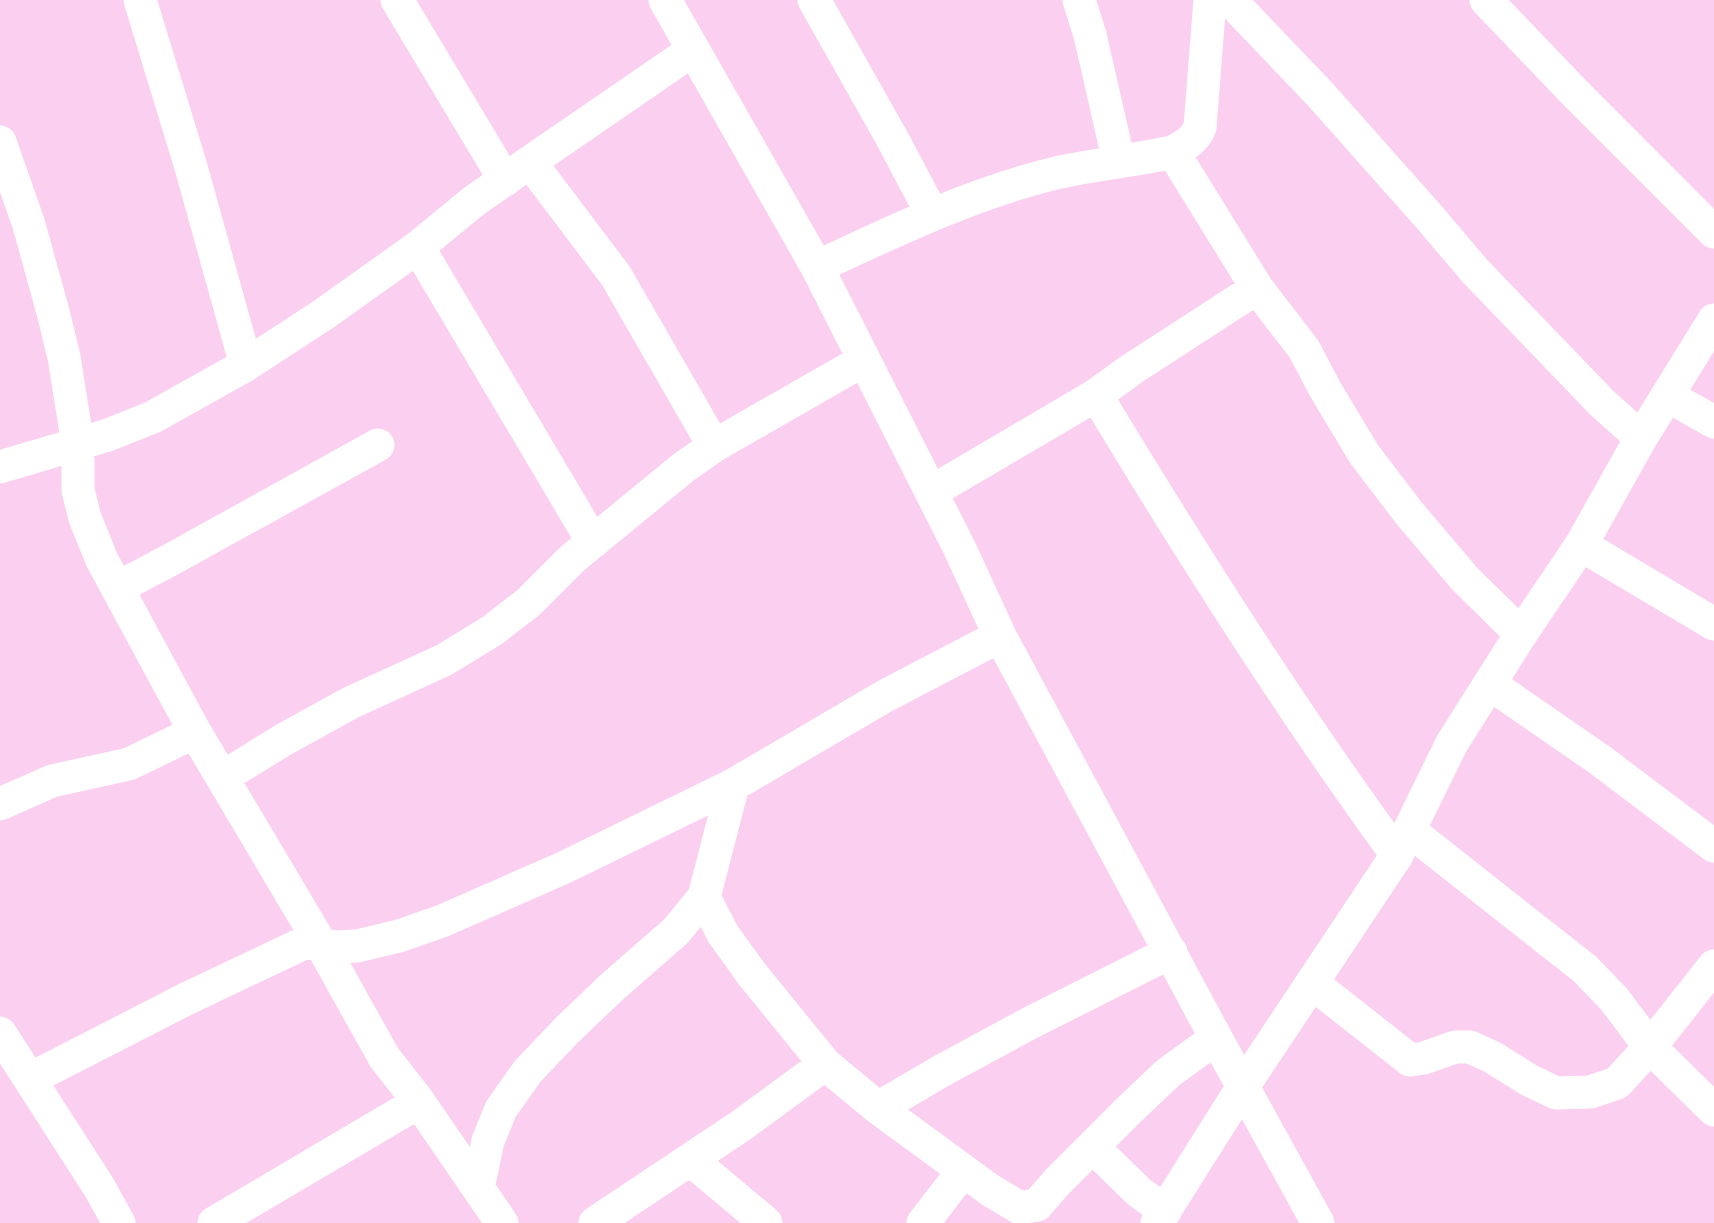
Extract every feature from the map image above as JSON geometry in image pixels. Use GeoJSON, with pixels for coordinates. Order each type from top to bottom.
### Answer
{"type":"FeatureCollection","features":[{"type":"Feature","properties":{"kind":"street"},"geometry":{"type":"LineString","coordinates":[[140,0],[191,167],[246,365]]}},
{"type":"Feature","properties":{"kind":"street"},"geometry":{"type":"LineString","coordinates":[[397,0],[517,171],[616,276],[714,446]]}},
{"type":"Feature","properties":{"kind":"street"},"geometry":{"type":"LineString","coordinates":[[665,0],[817,267],[959,547],[1000,636],[1318,1223]]}},
{"type":"Feature","properties":{"kind":"street"},"geometry":{"type":"LineString","coordinates":[[814,0],[932,214]]}},
{"type":"Feature","properties":{"kind":"street"},"geometry":{"type":"LineString","coordinates":[[1079,0],[1090,35],[1119,162]]}},
{"type":"Feature","properties":{"kind":"street"},"geometry":{"type":"LineString","coordinates":[[817,267],[932,214],[1011,186],[1061,172],[1173,152],[1189,142],[1197,135],[1200,127],[1210,0]]}},
{"type":"Feature","properties":{"kind":"street"},"geometry":{"type":"LineString","coordinates":[[1230,0],[1319,93],[1475,272],[1602,404],[1641,438]]}},
{"type":"Feature","properties":{"kind":"street"},"geometry":{"type":"LineString","coordinates":[[1486,0],[1714,232]]}},
{"type":"Feature","properties":{"kind":"street"},"geometry":{"type":"LineString","coordinates":[[0,467],[78,445],[153,417],[246,365],[324,314],[418,247],[474,201],[693,50]]}},
{"type":"Feature","properties":{"kind":"street"},"geometry":{"type":"LineString","coordinates":[[0,142],[29,225],[64,357],[78,445],[78,490],[85,518],[102,560],[195,732],[322,946],[384,1057],[419,1102],[502,1223]]}},
{"type":"Feature","properties":{"kind":"street"},"geometry":{"type":"LineString","coordinates":[[1173,152],[1257,288],[1304,349],[1364,454],[1408,513],[1465,579],[1521,634]]}},
{"type":"Feature","properties":{"kind":"street"},"geometry":{"type":"LineString","coordinates":[[418,247],[593,542]]}},
{"type":"Feature","properties":{"kind":"street"},"geometry":{"type":"LineString","coordinates":[[931,492],[1096,395],[1257,288]]}},
{"type":"Feature","properties":{"kind":"street"},"geometry":{"type":"LineString","coordinates":[[1093,1147],[1161,1217],[1244,1085],[1404,843],[1452,743],[1581,545],[1641,438],[1714,320]]}},
{"type":"Feature","properties":{"kind":"street"},"geometry":{"type":"LineString","coordinates":[[223,777],[292,734],[350,703],[444,660],[493,630],[529,602],[573,558],[684,467],[714,446],[864,360]]}},
{"type":"Feature","properties":{"kind":"street"},"geometry":{"type":"LineString","coordinates":[[1096,395],[1219,596],[1337,773],[1404,843],[1585,969],[1614,999],[1650,1047],[1714,1110]]}},
{"type":"Feature","properties":{"kind":"street"},"geometry":{"type":"LineString","coordinates":[[1668,396],[1714,422]]}},
{"type":"Feature","properties":{"kind":"street"},"geometry":{"type":"LineString","coordinates":[[117,588],[378,445]]}},
{"type":"Feature","properties":{"kind":"street"},"geometry":{"type":"LineString","coordinates":[[1581,545],[1714,624]]}},
{"type":"Feature","properties":{"kind":"street"},"geometry":{"type":"LineString","coordinates":[[30,1078],[186,999],[294,948],[308,943],[338,947],[357,946],[399,936],[442,921],[562,868],[733,785],[885,696],[1000,636]]}},
{"type":"Feature","properties":{"kind":"street"},"geometry":{"type":"LineString","coordinates":[[1490,684],[1600,760],[1714,846]]}},
{"type":"Feature","properties":{"kind":"street"},"geometry":{"type":"LineString","coordinates":[[0,804],[51,781],[129,764],[195,732]]}},
{"type":"Feature","properties":{"kind":"street"},"geometry":{"type":"LineString","coordinates":[[478,1188],[488,1141],[501,1109],[528,1071],[611,988],[676,931],[704,897],[733,785]]}},
{"type":"Feature","properties":{"kind":"street"},"geometry":{"type":"LineString","coordinates":[[704,897],[723,934],[751,973],[825,1064],[878,1108],[963,1171],[1020,1208],[1037,1205],[1057,1182],[1168,1073],[1216,1038]]}},
{"type":"Feature","properties":{"kind":"street"},"geometry":{"type":"LineString","coordinates":[[878,1108],[1030,1023],[1171,952]]}},
{"type":"Feature","properties":{"kind":"street"},"geometry":{"type":"LineString","coordinates":[[1312,983],[1410,1060],[1424,1058],[1455,1047],[1470,1047],[1556,1093],[1590,1092],[1617,1083],[1650,1047],[1714,966]]}},
{"type":"Feature","properties":{"kind":"street"},"geometry":{"type":"LineString","coordinates":[[0,1033],[99,1187],[119,1223]]}},
{"type":"Feature","properties":{"kind":"street"},"geometry":{"type":"LineString","coordinates":[[595,1223],[742,1125],[825,1064]]}},
{"type":"Feature","properties":{"kind":"street"},"geometry":{"type":"LineString","coordinates":[[214,1223],[419,1102]]}},
{"type":"Feature","properties":{"kind":"street"},"geometry":{"type":"LineString","coordinates":[[691,1160],[766,1223]]}},
{"type":"Feature","properties":{"kind":"street"},"geometry":{"type":"LineString","coordinates":[[923,1223],[963,1171]]}}]}
